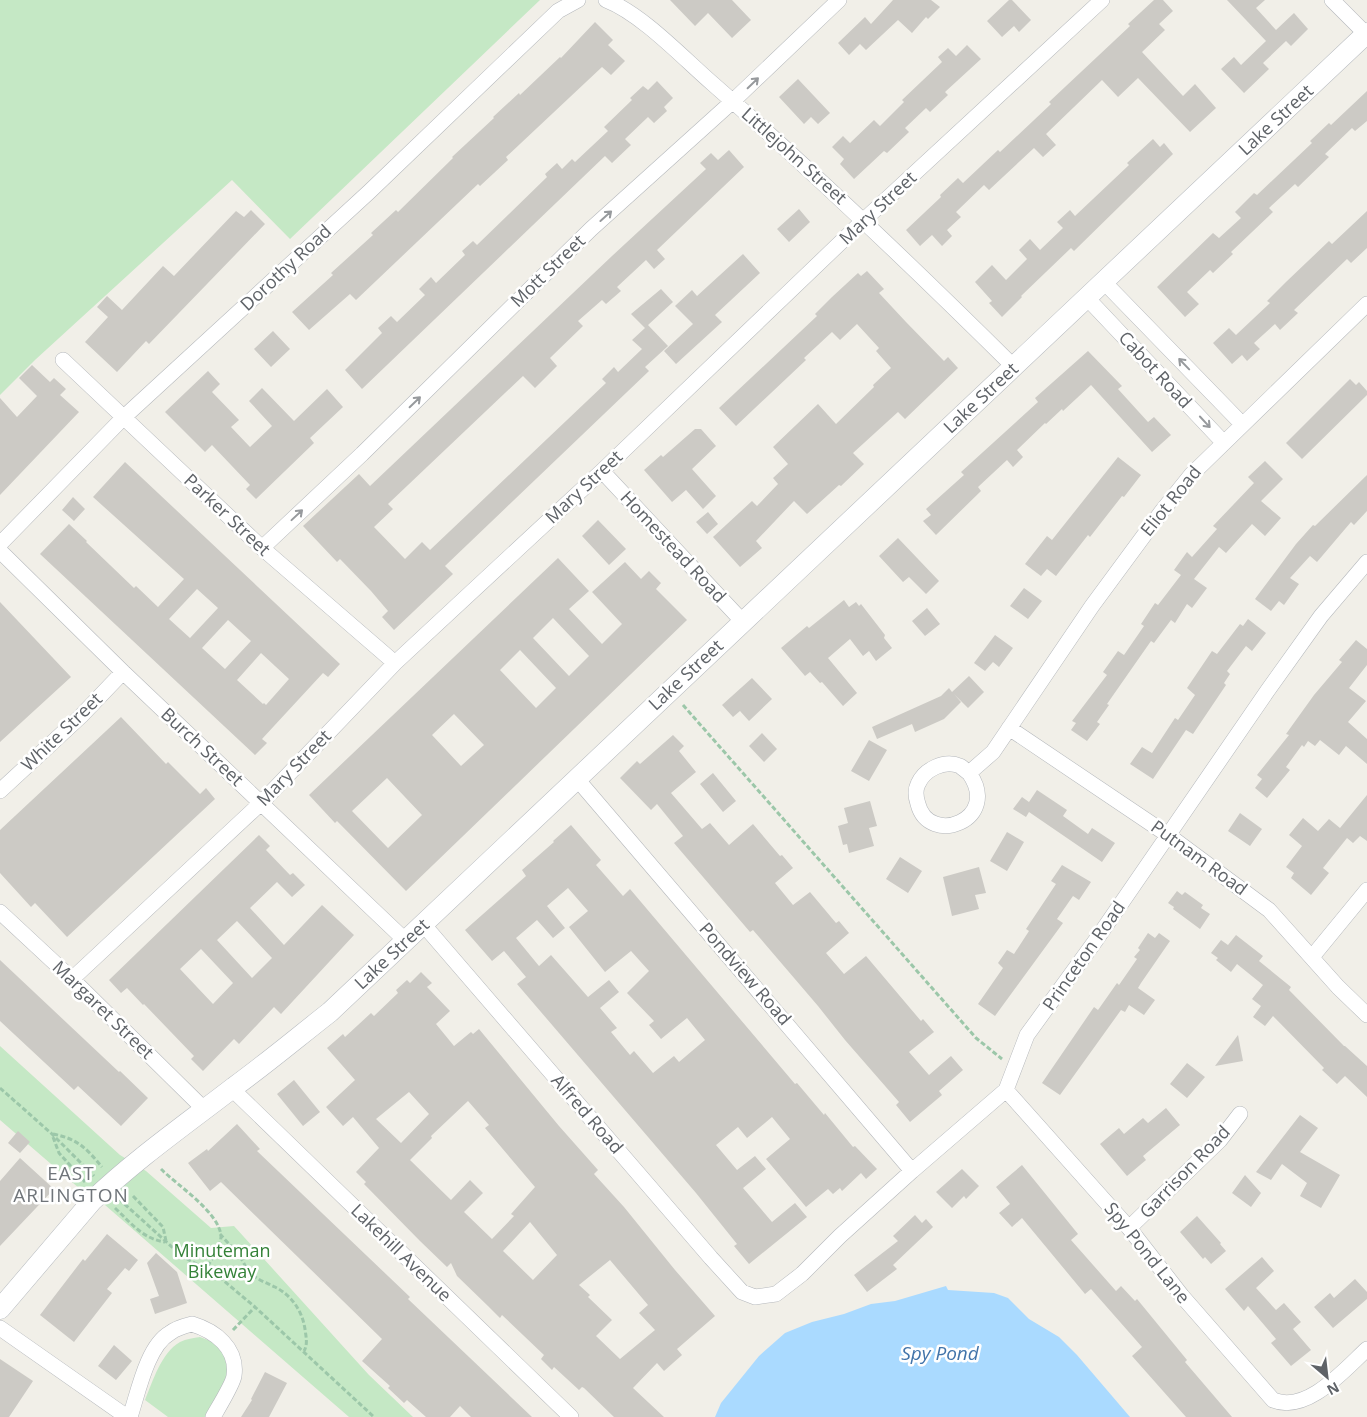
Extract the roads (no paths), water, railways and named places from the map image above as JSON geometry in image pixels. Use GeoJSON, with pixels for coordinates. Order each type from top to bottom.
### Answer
{"type":"FeatureCollection","features":[{"type":"Feature","properties":{"kind":"main road","name":"Lake Street"},"geometry":{"type":"LineString","coordinates":[[0,1309],[92,1202],[146,1155],[330,1012],[1367,33]]}},
{"type":"Feature","properties":{"kind":"street","name":"Dorothy Road"},"geometry":{"type":"LineString","coordinates":[[0,544],[124,418],[369,192],[558,11],[578,0]]}},
{"type":"Feature","properties":{"kind":"street","name":"Littlejohn Street"},"geometry":{"type":"LineString","coordinates":[[606,0],[619,5],[643,23],[733,101],[864,220],[1014,367]]}},
{"type":"Feature","properties":{"kind":"street","name":"Mott Street"},"geometry":{"type":"LineString","coordinates":[[262,548],[362,454],[591,229],[733,101],[840,0]]}},
{"type":"Feature","properties":{"kind":"street","name":"Mary Street"},"geometry":{"type":"LineString","coordinates":[[72,979],[262,802],[395,664],[602,471],[864,220],[1102,0]]}},
{"type":"Feature","properties":{"kind":"street"},"geometry":{"type":"LineString","coordinates":[[1332,0],[1367,33]]}},
{"type":"Feature","properties":{"kind":"street","name":"Cabot Road"},"geometry":{"type":"LineString","coordinates":[[1104,282],[1242,424]]}},
{"type":"Feature","properties":{"kind":"street","name":"Cabot Road"},"geometry":{"type":"LineString","coordinates":[[1087,298],[1223,442]]}},
{"type":"Feature","properties":{"kind":"street","name":"Eliot Road"},"geometry":{"type":"LineString","coordinates":[[969,773],[993,752],[1092,606],[1191,475],[1367,304]]}},
{"type":"Feature","properties":{"kind":"street","name":"Parker Street"},"geometry":{"type":"LineString","coordinates":[[63,360],[262,548],[395,664]]}},
{"type":"Feature","properties":{"kind":"street","name":"Homestead Road"},"geometry":{"type":"LineString","coordinates":[[602,471],[744,623]]}},
{"type":"Feature","properties":{"kind":"street","name":"Burch Street"},"geometry":{"type":"LineString","coordinates":[[0,551],[123,672],[262,802],[406,941]]}},
{"type":"Feature","properties":{"kind":"street","name":"Princeton Road"},"geometry":{"type":"LineString","coordinates":[[755,1297],[776,1294],[789,1285],[912,1171],[1006,1090],[1027,1036],[1321,616],[1367,562]]}},
{"type":"Feature","properties":{"kind":"street","name":"White Street"},"geometry":{"type":"LineString","coordinates":[[0,791],[81,716],[123,672]]}},
{"type":"Feature","properties":{"kind":"street","name":"Putnam Road"},"geometry":{"type":"LineString","coordinates":[[1010,728],[1168,835],[1269,910],[1338,987],[1367,1015]]}},
{"type":"Feature","properties":{"kind":"street"},"geometry":{"type":"LineString","coordinates":[[945,764],[958,766],[969,773],[976,782],[978,794],[975,809],[968,818],[956,824],[944,826],[933,823],[925,817],[919,808],[916,798],[917,785],[926,772],[945,764]]}},
{"type":"Feature","properties":{"kind":"street","name":"Pondview Road"},"geometry":{"type":"LineString","coordinates":[[577,779],[912,1171]]}},
{"type":"Feature","properties":{"kind":"street"},"geometry":{"type":"LineString","coordinates":[[1312,957],[1367,890]]}},
{"type":"Feature","properties":{"kind":"street","name":"Margaret Street"},"geometry":{"type":"LineString","coordinates":[[0,912],[72,979],[204,1109]]}},
{"type":"Feature","properties":{"kind":"street","name":"Alfred Road"},"geometry":{"type":"LineString","coordinates":[[423,924],[710,1258],[742,1292],[755,1297]]}},
{"type":"Feature","properties":{"kind":"street","name":"Lakehill Avenue"},"geometry":{"type":"LineString","coordinates":[[232,1089],[571,1417]]}},
{"type":"Feature","properties":{"kind":"street","name":"Spy Pond Lane"},"geometry":{"type":"LineString","coordinates":[[1006,1090],[1129,1228],[1182,1296],[1273,1400],[1282,1403],[1296,1403],[1312,1396],[1338,1376],[1367,1349]]}},
{"type":"Feature","properties":{"kind":"street","name":"Garrison Road"},"geometry":{"type":"LineString","coordinates":[[1129,1228],[1220,1140],[1240,1114]]}},
{"type":"Feature","properties":{"kind":"street"},"geometry":{"type":"LineString","coordinates":[[0,1328],[128,1417],[148,1363],[160,1342],[168,1333],[192,1324],[204,1328],[224,1340],[233,1357],[234,1376],[213,1417]]}},
{"type":"Feature","properties":{"kind":"water","name":"Spy Pond"},"geometry":{"type":"Polygon","coordinates":[[[946,1286],[948,1290],[994,1293],[1008,1298],[1029,1319],[1059,1337],[1077,1355],[1130,1417],[715,1417],[721,1403],[759,1356],[785,1333],[812,1322],[844,1314],[871,1304],[895,1301],[946,1286]]]}},
{"type":"Feature","properties":{"kind":"district","name":"EAST ARLINGTON"},"geometry":{"type":"Point","coordinates":[71,1184]}},
{"type":"Feature","properties":{"kind":"park label","name":"Minuteman Bikeway"},"geometry":{"type":"Point","coordinates":[222,1261]}}]}
